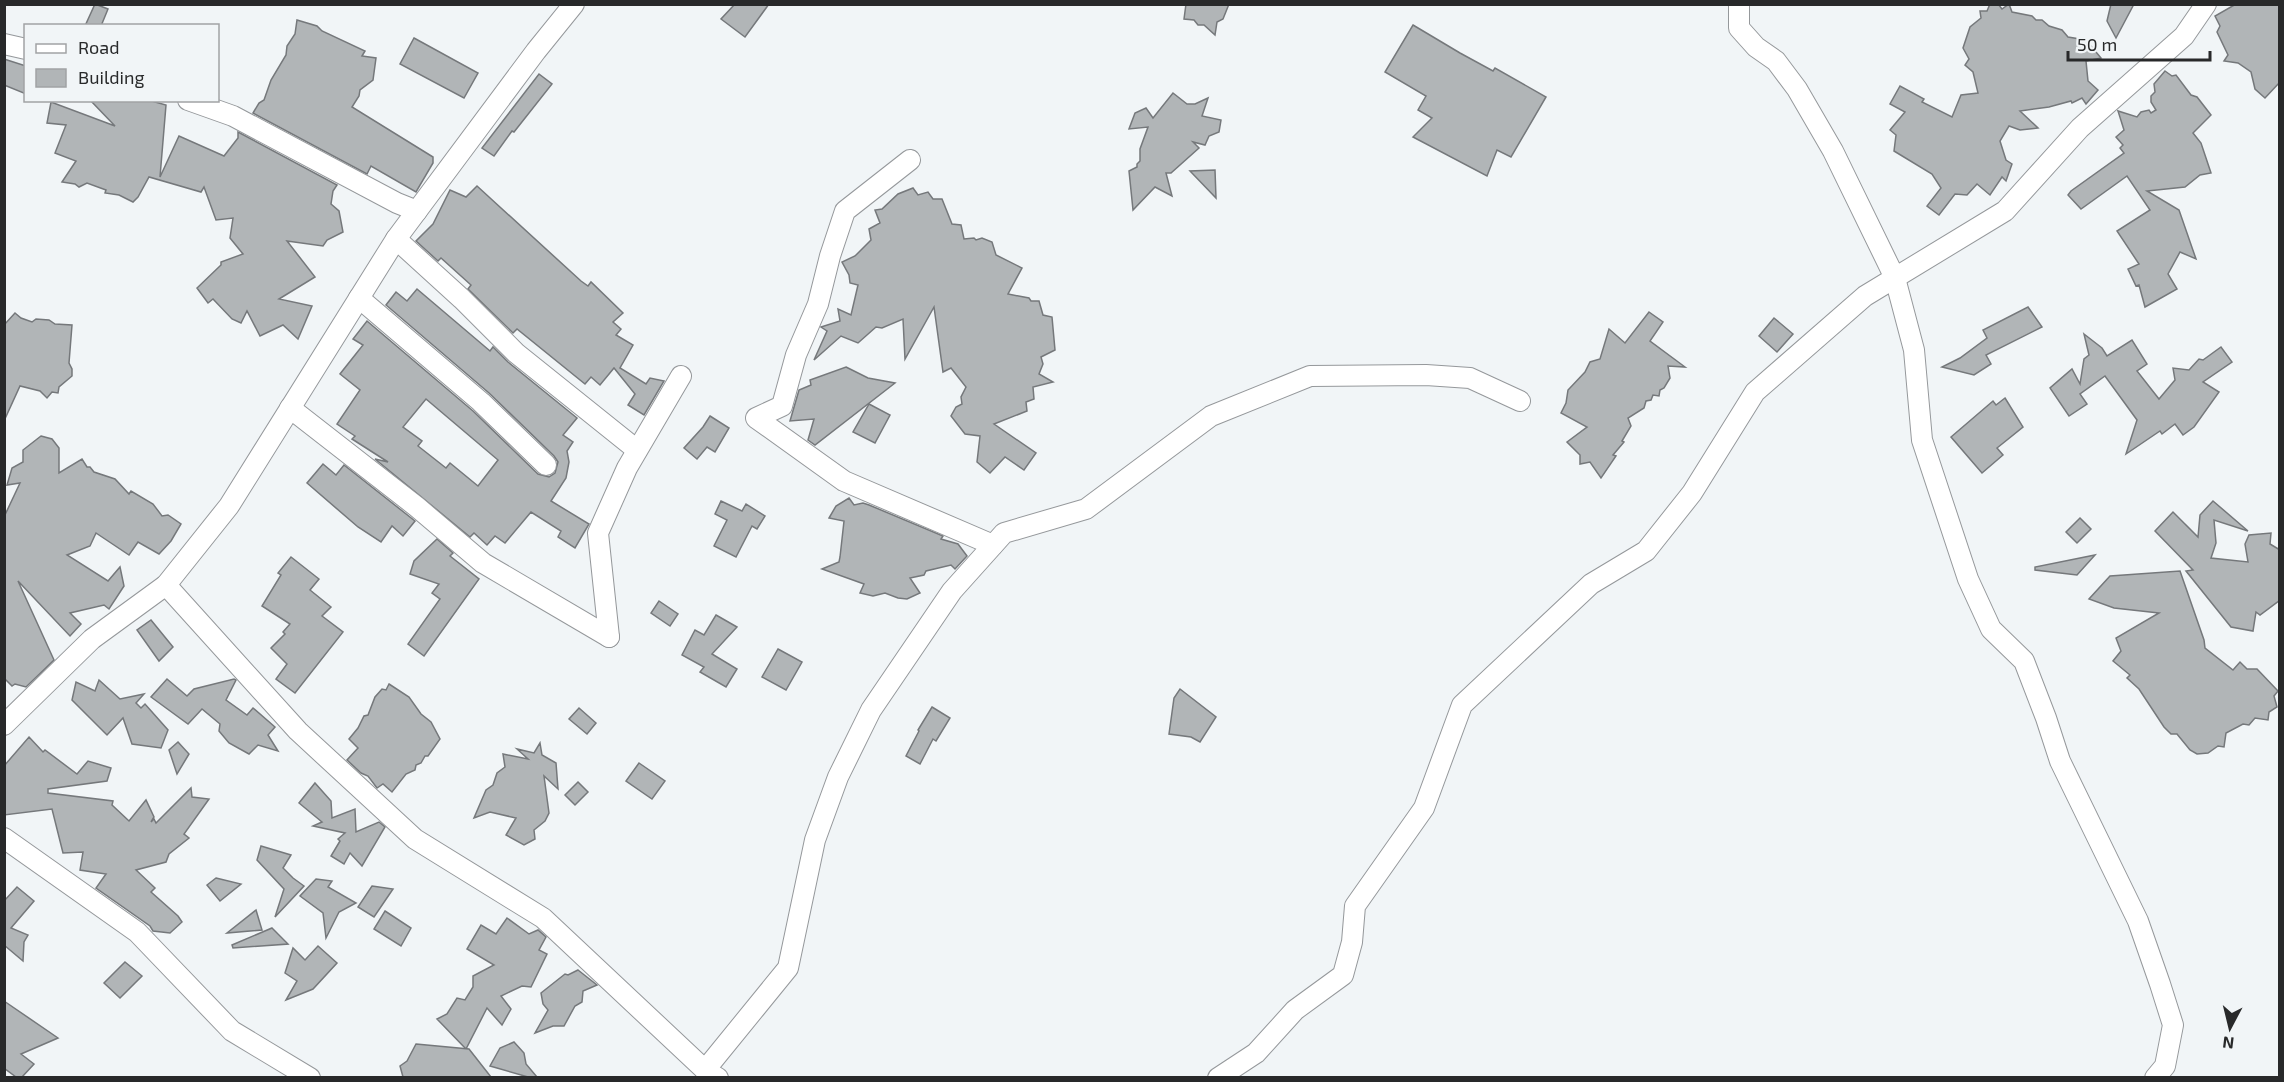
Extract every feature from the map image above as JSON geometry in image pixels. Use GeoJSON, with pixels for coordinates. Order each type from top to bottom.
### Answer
{"type":"FeatureCollection","features":[{"type":"Feature","properties":{"kind":"street"},"geometry":{"type":"LineString","coordinates":[[4,725],[92,639],[166,585],[229,506],[396,239],[536,51],[574,4]]}},
{"type":"Feature","properties":{"kind":"street"},"geometry":{"type":"LineString","coordinates":[[1739,4],[1739,28],[1756,47],[1776,61],[1797,89],[1833,151],[1894,278],[1914,350],[1922,440],[1968,579],[1991,629],[2024,661],[2060,761],[2138,921],[2160,984],[2173,1025],[2165,1066],[2155,1077]]}},
{"type":"Feature","properties":{"kind":"street"},"geometry":{"type":"LineString","coordinates":[[1218,1077],[1256,1053],[1294,1010],[1343,975],[1352,942],[1355,906],[1424,808],[1462,705],[1591,584],[1646,551],[1692,493],[1755,392],[1865,296],[2005,211],[2080,128],[2184,36],[2206,4]]}},
{"type":"Feature","properties":{"kind":"street"},"geometry":{"type":"LineString","coordinates":[[4,44],[24,49]]}},
{"type":"Feature","properties":{"kind":"street"},"geometry":{"type":"LineString","coordinates":[[194,102],[234,116],[397,203],[417,211]]}},
{"type":"Feature","properties":{"kind":"street"},"geometry":{"type":"LineString","coordinates":[[910,160],[845,211],[830,256],[818,304],[796,356],[782,406],[756,418],[843,481],[993,545]]}},
{"type":"Feature","properties":{"kind":"street"},"geometry":{"type":"LineString","coordinates":[[396,239],[462,299],[516,353],[637,450]]}},
{"type":"Feature","properties":{"kind":"street"},"geometry":{"type":"LineString","coordinates":[[359,298],[482,402],[546,465]]}},
{"type":"Feature","properties":{"kind":"street"},"geometry":{"type":"LineString","coordinates":[[166,585],[297,730],[415,839],[543,918],[712,1073],[788,968],[815,840],[838,777],[871,710],[952,591],[1004,533],[1086,509],[1211,416],[1310,376],[1426,375],[1470,378],[1520,401]]}},
{"type":"Feature","properties":{"kind":"street"},"geometry":{"type":"LineString","coordinates":[[290,408],[417,507],[483,563],[609,637],[597,533],[627,468],[681,376]]}},
{"type":"Feature","properties":{"kind":"street"},"geometry":{"type":"LineString","coordinates":[[4,838],[138,932],[232,1031],[310,1077]]}},
{"type":"Feature","properties":{"kind":"building"},"geometry":{"type":"Polygon","coordinates":[[[95,4],[108,9],[102,24],[86,24],[95,4]]]}},
{"type":"Feature","properties":{"kind":"building"},"geometry":{"type":"Polygon","coordinates":[[[735,4],[769,4],[745,37],[721,19],[735,4]]]}},
{"type":"Feature","properties":{"kind":"building"},"geometry":{"type":"Polygon","coordinates":[[[1186,4],[1229,4],[1223,19],[1217,22],[1215,35],[1204,25],[1198,25],[1194,20],[1184,19],[1186,4]]]}},
{"type":"Feature","properties":{"kind":"building"},"geometry":{"type":"Polygon","coordinates":[[[1990,4],[1998,4],[2002,9],[2009,4],[2012,12],[2042,20],[2049,26],[2062,30],[2068,37],[2086,40],[2101,58],[2086,61],[2088,81],[2098,90],[2086,104],[2082,98],[2072,103],[2071,101],[2020,111],[2038,128],[2020,130],[2009,126],[2000,141],[2006,160],[2012,164],[2006,181],[2002,177],[1990,195],[1977,184],[1967,195],[1955,194],[1939,215],[1927,206],[1941,188],[1932,174],[1894,151],[1896,135],[1890,130],[1905,112],[1890,104],[1900,86],[1924,99],[1922,102],[1952,117],[1961,95],[1978,93],[1973,72],[1965,65],[1969,59],[1963,48],[1970,27],[1981,18],[1980,11],[1987,11],[1990,4]]]}},
{"type":"Feature","properties":{"kind":"building"},"geometry":{"type":"Polygon","coordinates":[[[2111,4],[2134,4],[2116,38],[2107,21],[2111,4]]]}},
{"type":"Feature","properties":{"kind":"building"},"geometry":{"type":"Polygon","coordinates":[[[2236,4],[2280,4],[2280,82],[2265,98],[2255,89],[2251,72],[2238,63],[2224,61],[2228,55],[2217,32],[2220,26],[2215,16],[2236,4]]]}},
{"type":"Feature","properties":{"kind":"building"},"geometry":{"type":"Polygon","coordinates":[[[297,20],[317,26],[322,31],[365,51],[362,56],[376,58],[373,80],[360,90],[352,107],[433,157],[433,163],[416,192],[371,166],[367,174],[253,113],[259,103],[264,100],[271,80],[286,55],[287,46],[295,34],[297,20]]]}},
{"type":"Feature","properties":{"kind":"building"},"geometry":{"type":"Polygon","coordinates":[[[1413,25],[1493,71],[1495,68],[1546,97],[1511,157],[1497,150],[1487,176],[1413,137],[1432,118],[1418,110],[1426,96],[1385,72],[1413,25]]]}},
{"type":"Feature","properties":{"kind":"building"},"geometry":{"type":"Polygon","coordinates":[[[414,38],[478,73],[464,98],[400,64],[414,38]]]}},
{"type":"Feature","properties":{"kind":"building"},"geometry":{"type":"Polygon","coordinates":[[[4,59],[24,65],[24,93],[4,85],[4,59]]]}},
{"type":"Feature","properties":{"kind":"building"},"geometry":{"type":"Polygon","coordinates":[[[2165,71],[2172,76],[2176,75],[2191,95],[2197,97],[2211,115],[2193,133],[2201,143],[2211,173],[2200,175],[2185,187],[2147,191],[2179,210],[2196,259],[2180,252],[2168,274],[2177,289],[2145,307],[2139,285],[2136,286],[2128,269],[2139,264],[2117,231],[2150,210],[2127,176],[2081,209],[2068,195],[2124,153],[2120,148],[2123,145],[2116,137],[2124,130],[2118,111],[2137,117],[2141,112],[2149,110],[2151,113],[2156,110],[2151,102],[2151,96],[2155,92],[2154,84],[2165,71]]]}},
{"type":"Feature","properties":{"kind":"building"},"geometry":{"type":"Polygon","coordinates":[[[539,74],[552,84],[494,156],[482,148],[539,74]]]}},
{"type":"Feature","properties":{"kind":"building"},"geometry":{"type":"Polygon","coordinates":[[[1173,93],[1187,104],[1195,104],[1208,98],[1202,116],[1221,120],[1219,132],[1209,136],[1205,145],[1193,142],[1199,148],[1171,173],[1166,173],[1172,196],[1155,187],[1133,210],[1129,171],[1137,167],[1140,161],[1140,149],[1148,127],[1129,129],[1135,113],[1146,108],[1153,118],[1173,93]]]}},
{"type":"Feature","properties":{"kind":"building"},"geometry":{"type":"Polygon","coordinates":[[[51,102],[115,126],[92,102],[155,102],[166,105],[160,177],[179,136],[224,156],[238,138],[238,132],[337,185],[333,191],[331,204],[339,211],[343,232],[327,240],[323,246],[287,241],[315,277],[279,299],[312,306],[298,339],[283,325],[260,336],[247,311],[241,323],[232,319],[213,299],[208,303],[197,288],[221,265],[221,262],[243,254],[230,238],[233,218],[216,220],[204,187],[201,192],[149,177],[133,202],[119,195],[105,193],[106,190],[87,183],[79,187],[62,182],[76,161],[55,153],[66,125],[47,123],[51,102]]]}},
{"type":"Feature","properties":{"kind":"building"},"geometry":{"type":"Polygon","coordinates":[[[1215,170],[1216,198],[1190,171],[1215,170]]]}},
{"type":"Feature","properties":{"kind":"building"},"geometry":{"type":"Polygon","coordinates":[[[477,186],[581,281],[588,286],[591,282],[623,313],[613,322],[621,329],[616,335],[633,345],[620,368],[646,384],[650,378],[664,381],[644,415],[628,405],[635,394],[614,368],[600,385],[591,377],[585,384],[517,329],[513,333],[468,289],[471,285],[441,258],[438,261],[416,241],[433,224],[450,190],[466,197],[477,186]]]}},
{"type":"Feature","properties":{"kind":"building"},"geometry":{"type":"Polygon","coordinates":[[[913,188],[918,195],[928,192],[933,199],[942,199],[952,224],[961,225],[964,239],[982,238],[992,242],[996,255],[1022,268],[1008,294],[1039,301],[1043,315],[1052,317],[1055,350],[1041,357],[1043,364],[1039,374],[1053,382],[1033,387],[1034,399],[1026,402],[1027,411],[994,424],[1036,453],[1024,470],[1005,457],[990,473],[977,462],[980,436],[965,434],[951,416],[956,407],[962,404],[961,397],[966,387],[951,368],[943,372],[934,307],[905,359],[903,319],[882,328],[876,327],[858,343],[841,336],[814,360],[827,331],[821,327],[840,321],[838,309],[851,315],[858,285],[850,283],[849,275],[842,262],[855,256],[871,240],[869,229],[880,223],[875,210],[882,209],[898,194],[913,188]]]}},
{"type":"Feature","properties":{"kind":"building"},"geometry":{"type":"Polygon","coordinates":[[[417,289],[490,351],[493,347],[577,418],[563,435],[573,442],[567,451],[569,462],[566,478],[551,501],[589,524],[575,548],[558,537],[561,531],[531,512],[505,543],[495,536],[487,545],[474,533],[470,537],[375,459],[388,462],[352,439],[355,436],[337,424],[360,390],[340,374],[363,345],[353,339],[367,321],[473,411],[538,474],[549,477],[555,473],[558,462],[554,456],[489,393],[386,305],[396,292],[407,301],[417,289]],[[426,399],[403,427],[422,441],[418,446],[446,468],[450,463],[478,486],[498,460],[426,399]]]}},
{"type":"Feature","properties":{"kind":"building"},"geometry":{"type":"Polygon","coordinates":[[[2028,307],[2042,327],[1986,355],[1991,364],[1974,375],[1942,367],[1960,358],[1987,338],[1983,330],[2028,307]]]}},
{"type":"Feature","properties":{"kind":"building"},"geometry":{"type":"Polygon","coordinates":[[[1649,312],[1663,322],[1650,341],[1685,367],[1668,366],[1670,378],[1660,390],[1659,396],[1653,395],[1651,400],[1646,401],[1644,408],[1628,418],[1631,426],[1622,441],[1624,442],[1613,455],[1616,456],[1601,478],[1590,462],[1580,464],[1580,455],[1567,442],[1587,427],[1561,413],[1566,403],[1568,390],[1585,372],[1590,362],[1600,359],[1609,329],[1625,343],[1649,312]]]}},
{"type":"Feature","properties":{"kind":"building"},"geometry":{"type":"Polygon","coordinates":[[[15,313],[32,322],[36,319],[49,320],[55,324],[72,325],[69,363],[72,376],[59,387],[58,393],[52,392],[47,398],[40,391],[20,386],[4,421],[4,325],[15,313]]]}},
{"type":"Feature","properties":{"kind":"building"},"geometry":{"type":"Polygon","coordinates":[[[1774,318],[1793,334],[1777,352],[1759,336],[1774,318]]]}},
{"type":"Feature","properties":{"kind":"building"},"geometry":{"type":"Polygon","coordinates":[[[2084,334],[2102,348],[2107,356],[2132,340],[2147,364],[2137,371],[2159,399],[2175,380],[2173,368],[2189,370],[2199,359],[2203,360],[2221,347],[2232,362],[2203,382],[2219,392],[2194,427],[2183,435],[2175,424],[2162,434],[2160,431],[2126,454],[2137,420],[2105,376],[2080,394],[2087,404],[2069,416],[2050,388],[2072,369],[2080,384],[2084,359],[2089,355],[2084,334]]]}},
{"type":"Feature","properties":{"kind":"building"},"geometry":{"type":"Polygon","coordinates":[[[846,367],[868,378],[895,383],[815,445],[808,440],[814,419],[790,421],[799,390],[811,385],[810,380],[846,367]]]}},
{"type":"Feature","properties":{"kind":"building"},"geometry":{"type":"Polygon","coordinates":[[[2005,398],[2023,427],[1997,448],[2003,455],[1982,473],[1951,437],[1993,401],[1996,405],[2005,398]]]}},
{"type":"Feature","properties":{"kind":"building"},"geometry":{"type":"Polygon","coordinates":[[[869,404],[890,415],[875,443],[853,432],[869,404]]]}},
{"type":"Feature","properties":{"kind":"building"},"geometry":{"type":"Polygon","coordinates":[[[710,416],[729,428],[715,452],[707,447],[697,459],[684,448],[710,416]]]}},
{"type":"Feature","properties":{"kind":"building"},"geometry":{"type":"Polygon","coordinates":[[[41,436],[52,439],[59,448],[59,473],[82,459],[94,472],[115,479],[129,494],[131,491],[153,504],[162,516],[168,515],[181,524],[171,541],[159,554],[138,542],[129,555],[96,533],[90,546],[67,555],[108,581],[120,567],[124,586],[109,609],[104,605],[70,613],[81,624],[70,636],[18,581],[54,660],[26,687],[15,684],[12,686],[4,678],[4,517],[20,483],[7,485],[12,468],[23,462],[23,450],[41,436]]]}},
{"type":"Feature","properties":{"kind":"building"},"geometry":{"type":"Polygon","coordinates":[[[323,464],[336,475],[344,465],[415,521],[403,536],[392,526],[381,542],[358,527],[307,483],[323,464]]]}},
{"type":"Feature","properties":{"kind":"building"},"geometry":{"type":"Polygon","coordinates":[[[849,498],[854,505],[863,503],[869,505],[943,536],[941,539],[958,544],[967,556],[955,569],[951,565],[926,571],[924,575],[910,578],[920,593],[907,599],[885,593],[873,596],[860,593],[864,584],[822,569],[839,562],[844,521],[829,518],[836,506],[849,498]]]}},
{"type":"Feature","properties":{"kind":"building"},"geometry":{"type":"Polygon","coordinates":[[[721,501],[742,511],[746,504],[765,516],[757,529],[752,526],[736,557],[714,546],[727,520],[715,514],[721,501]]]}},
{"type":"Feature","properties":{"kind":"building"},"geometry":{"type":"Polygon","coordinates":[[[2213,501],[2248,531],[2214,520],[2216,543],[2211,558],[2248,562],[2245,544],[2249,535],[2271,533],[2270,544],[2280,550],[2280,600],[2260,615],[2256,612],[2253,631],[2231,627],[2186,571],[2193,570],[2155,531],[2173,512],[2198,537],[2200,515],[2213,501]]]}},
{"type":"Feature","properties":{"kind":"building"},"geometry":{"type":"Polygon","coordinates":[[[2080,518],[2091,529],[2077,543],[2066,532],[2080,518]]]}},
{"type":"Feature","properties":{"kind":"building"},"geometry":{"type":"Polygon","coordinates":[[[437,539],[453,553],[450,556],[479,579],[424,656],[408,644],[440,599],[432,593],[439,584],[410,574],[414,561],[437,539]]]}},
{"type":"Feature","properties":{"kind":"building"},"geometry":{"type":"Polygon","coordinates":[[[2095,555],[2077,575],[2035,570],[2035,567],[2095,555]]]}},
{"type":"Feature","properties":{"kind":"building"},"geometry":{"type":"Polygon","coordinates":[[[291,557],[319,579],[310,590],[331,607],[322,616],[343,632],[295,693],[276,679],[287,664],[271,648],[285,634],[283,632],[290,624],[262,606],[281,575],[278,573],[291,557]]]}},
{"type":"Feature","properties":{"kind":"building"},"geometry":{"type":"Polygon","coordinates":[[[2180,571],[2205,648],[2233,670],[2240,662],[2247,669],[2257,669],[2278,691],[2274,696],[2277,707],[2269,712],[2268,720],[2255,718],[2249,725],[2243,724],[2226,733],[2224,747],[2218,746],[2208,753],[2197,754],[2190,750],[2177,734],[2171,734],[2139,689],[2127,678],[2130,675],[2113,661],[2121,651],[2116,638],[2159,613],[2114,608],[2089,599],[2110,576],[2180,571]]]}},
{"type":"Feature","properties":{"kind":"building"},"geometry":{"type":"Polygon","coordinates":[[[659,601],[678,614],[670,626],[651,613],[659,601]]]}},
{"type":"Feature","properties":{"kind":"building"},"geometry":{"type":"Polygon","coordinates":[[[716,615],[737,627],[712,654],[737,669],[726,687],[700,672],[704,667],[682,655],[695,630],[704,635],[716,615]]]}},
{"type":"Feature","properties":{"kind":"building"},"geometry":{"type":"Polygon","coordinates":[[[151,620],[173,647],[159,661],[137,630],[151,620]]]}},
{"type":"Feature","properties":{"kind":"building"},"geometry":{"type":"Polygon","coordinates":[[[778,649],[802,662],[786,690],[762,677],[778,649]]]}},
{"type":"Feature","properties":{"kind":"building"},"geometry":{"type":"Polygon","coordinates":[[[167,679],[187,696],[194,689],[236,680],[226,700],[247,715],[253,708],[275,727],[268,735],[278,751],[258,745],[249,754],[229,743],[219,731],[220,724],[202,709],[188,724],[151,697],[167,679]]]}},
{"type":"Feature","properties":{"kind":"building"},"geometry":{"type":"Polygon","coordinates":[[[99,680],[120,699],[144,694],[136,703],[141,708],[145,704],[168,730],[161,748],[132,744],[123,718],[107,735],[72,700],[76,682],[95,691],[99,680]]]}},
{"type":"Feature","properties":{"kind":"building"},"geometry":{"type":"Polygon","coordinates":[[[389,684],[409,697],[421,714],[431,722],[440,739],[428,756],[416,765],[415,770],[406,774],[392,792],[383,784],[377,788],[368,776],[361,773],[347,760],[358,748],[349,739],[364,716],[368,715],[375,697],[382,689],[386,690],[389,684]]]}},
{"type":"Feature","properties":{"kind":"building"},"geometry":{"type":"Polygon","coordinates":[[[1180,689],[1216,717],[1200,742],[1191,737],[1169,734],[1174,698],[1180,689]]]}},
{"type":"Feature","properties":{"kind":"building"},"geometry":{"type":"Polygon","coordinates":[[[932,707],[950,718],[936,741],[933,739],[920,764],[906,756],[932,707]]]}},
{"type":"Feature","properties":{"kind":"building"},"geometry":{"type":"Polygon","coordinates":[[[579,708],[596,723],[587,734],[569,719],[579,708]]]}},
{"type":"Feature","properties":{"kind":"building"},"geometry":{"type":"Polygon","coordinates":[[[29,737],[43,752],[45,750],[77,774],[88,761],[111,768],[107,781],[48,789],[48,793],[113,801],[112,805],[129,821],[146,800],[154,817],[151,822],[154,819],[156,823],[191,788],[192,797],[209,799],[184,834],[189,838],[169,854],[166,862],[136,870],[155,888],[151,892],[182,922],[170,933],[153,931],[150,926],[96,888],[106,874],[80,870],[83,852],[63,853],[52,809],[4,815],[4,766],[29,737]]]}},
{"type":"Feature","properties":{"kind":"building"},"geometry":{"type":"Polygon","coordinates":[[[178,742],[189,754],[177,774],[169,750],[178,742]]]}},
{"type":"Feature","properties":{"kind":"building"},"geometry":{"type":"Polygon","coordinates":[[[540,743],[542,755],[556,763],[558,789],[544,776],[549,813],[545,821],[534,830],[535,839],[524,845],[506,835],[516,818],[490,812],[474,818],[486,790],[493,785],[497,773],[505,767],[503,754],[528,759],[517,749],[534,753],[540,743]]]}},
{"type":"Feature","properties":{"kind":"building"},"geometry":{"type":"Polygon","coordinates":[[[639,763],[665,781],[652,799],[626,781],[639,763]]]}},
{"type":"Feature","properties":{"kind":"building"},"geometry":{"type":"Polygon","coordinates":[[[578,782],[588,792],[575,805],[565,795],[578,782]]]}},
{"type":"Feature","properties":{"kind":"building"},"geometry":{"type":"Polygon","coordinates":[[[315,783],[331,801],[332,818],[355,809],[356,832],[379,822],[385,827],[362,866],[350,853],[344,864],[331,856],[340,841],[338,839],[345,833],[313,826],[322,822],[299,803],[315,783]]]}},
{"type":"Feature","properties":{"kind":"building"},"geometry":{"type":"Polygon","coordinates":[[[261,846],[291,855],[283,868],[304,886],[275,917],[284,889],[257,860],[261,846]]]}},
{"type":"Feature","properties":{"kind":"building"},"geometry":{"type":"Polygon","coordinates":[[[216,878],[241,884],[220,901],[207,885],[216,878]]]}},
{"type":"Feature","properties":{"kind":"building"},"geometry":{"type":"Polygon","coordinates":[[[316,879],[332,881],[328,887],[356,903],[339,912],[326,938],[323,913],[300,896],[316,879]]]}},
{"type":"Feature","properties":{"kind":"building"},"geometry":{"type":"Polygon","coordinates":[[[372,886],[393,889],[374,917],[358,907],[372,886]]]}},
{"type":"Feature","properties":{"kind":"building"},"geometry":{"type":"Polygon","coordinates":[[[17,887],[34,901],[11,928],[28,935],[24,942],[23,961],[4,945],[4,901],[17,887]]]}},
{"type":"Feature","properties":{"kind":"building"},"geometry":{"type":"Polygon","coordinates":[[[256,910],[262,930],[227,933],[256,910]]]}},
{"type":"Feature","properties":{"kind":"building"},"geometry":{"type":"Polygon","coordinates":[[[385,911],[411,928],[401,946],[374,929],[385,911]]]}},
{"type":"Feature","properties":{"kind":"building"},"geometry":{"type":"Polygon","coordinates":[[[507,918],[529,934],[538,930],[546,937],[539,950],[547,954],[531,987],[522,986],[501,996],[511,1009],[502,1025],[487,1008],[466,1049],[437,1019],[447,1014],[457,998],[465,1000],[473,987],[473,976],[494,965],[467,949],[481,925],[496,934],[507,918]]]}},
{"type":"Feature","properties":{"kind":"building"},"geometry":{"type":"Polygon","coordinates":[[[272,928],[288,944],[233,948],[232,945],[272,928]]]}},
{"type":"Feature","properties":{"kind":"building"},"geometry":{"type":"Polygon","coordinates":[[[318,946],[337,963],[313,989],[286,1000],[297,981],[285,973],[293,948],[305,960],[318,946]]]}},
{"type":"Feature","properties":{"kind":"building"},"geometry":{"type":"Polygon","coordinates":[[[125,962],[142,976],[120,998],[104,983],[125,962]]]}},
{"type":"Feature","properties":{"kind":"building"},"geometry":{"type":"Polygon","coordinates":[[[578,970],[597,985],[583,991],[582,1002],[575,1006],[564,1026],[553,1026],[535,1033],[548,1010],[543,1004],[541,993],[565,974],[568,975],[578,970]]]}},
{"type":"Feature","properties":{"kind":"building"},"geometry":{"type":"Polygon","coordinates":[[[4,1001],[58,1038],[21,1054],[34,1064],[22,1077],[16,1077],[4,1068],[4,1001]]]}},
{"type":"Feature","properties":{"kind":"building"},"geometry":{"type":"Polygon","coordinates":[[[514,1042],[524,1053],[526,1064],[537,1077],[528,1077],[490,1066],[500,1048],[514,1042]]]}},
{"type":"Feature","properties":{"kind":"building"},"geometry":{"type":"Polygon","coordinates":[[[416,1044],[469,1049],[491,1077],[403,1077],[400,1066],[407,1061],[416,1044]]]}}]}
